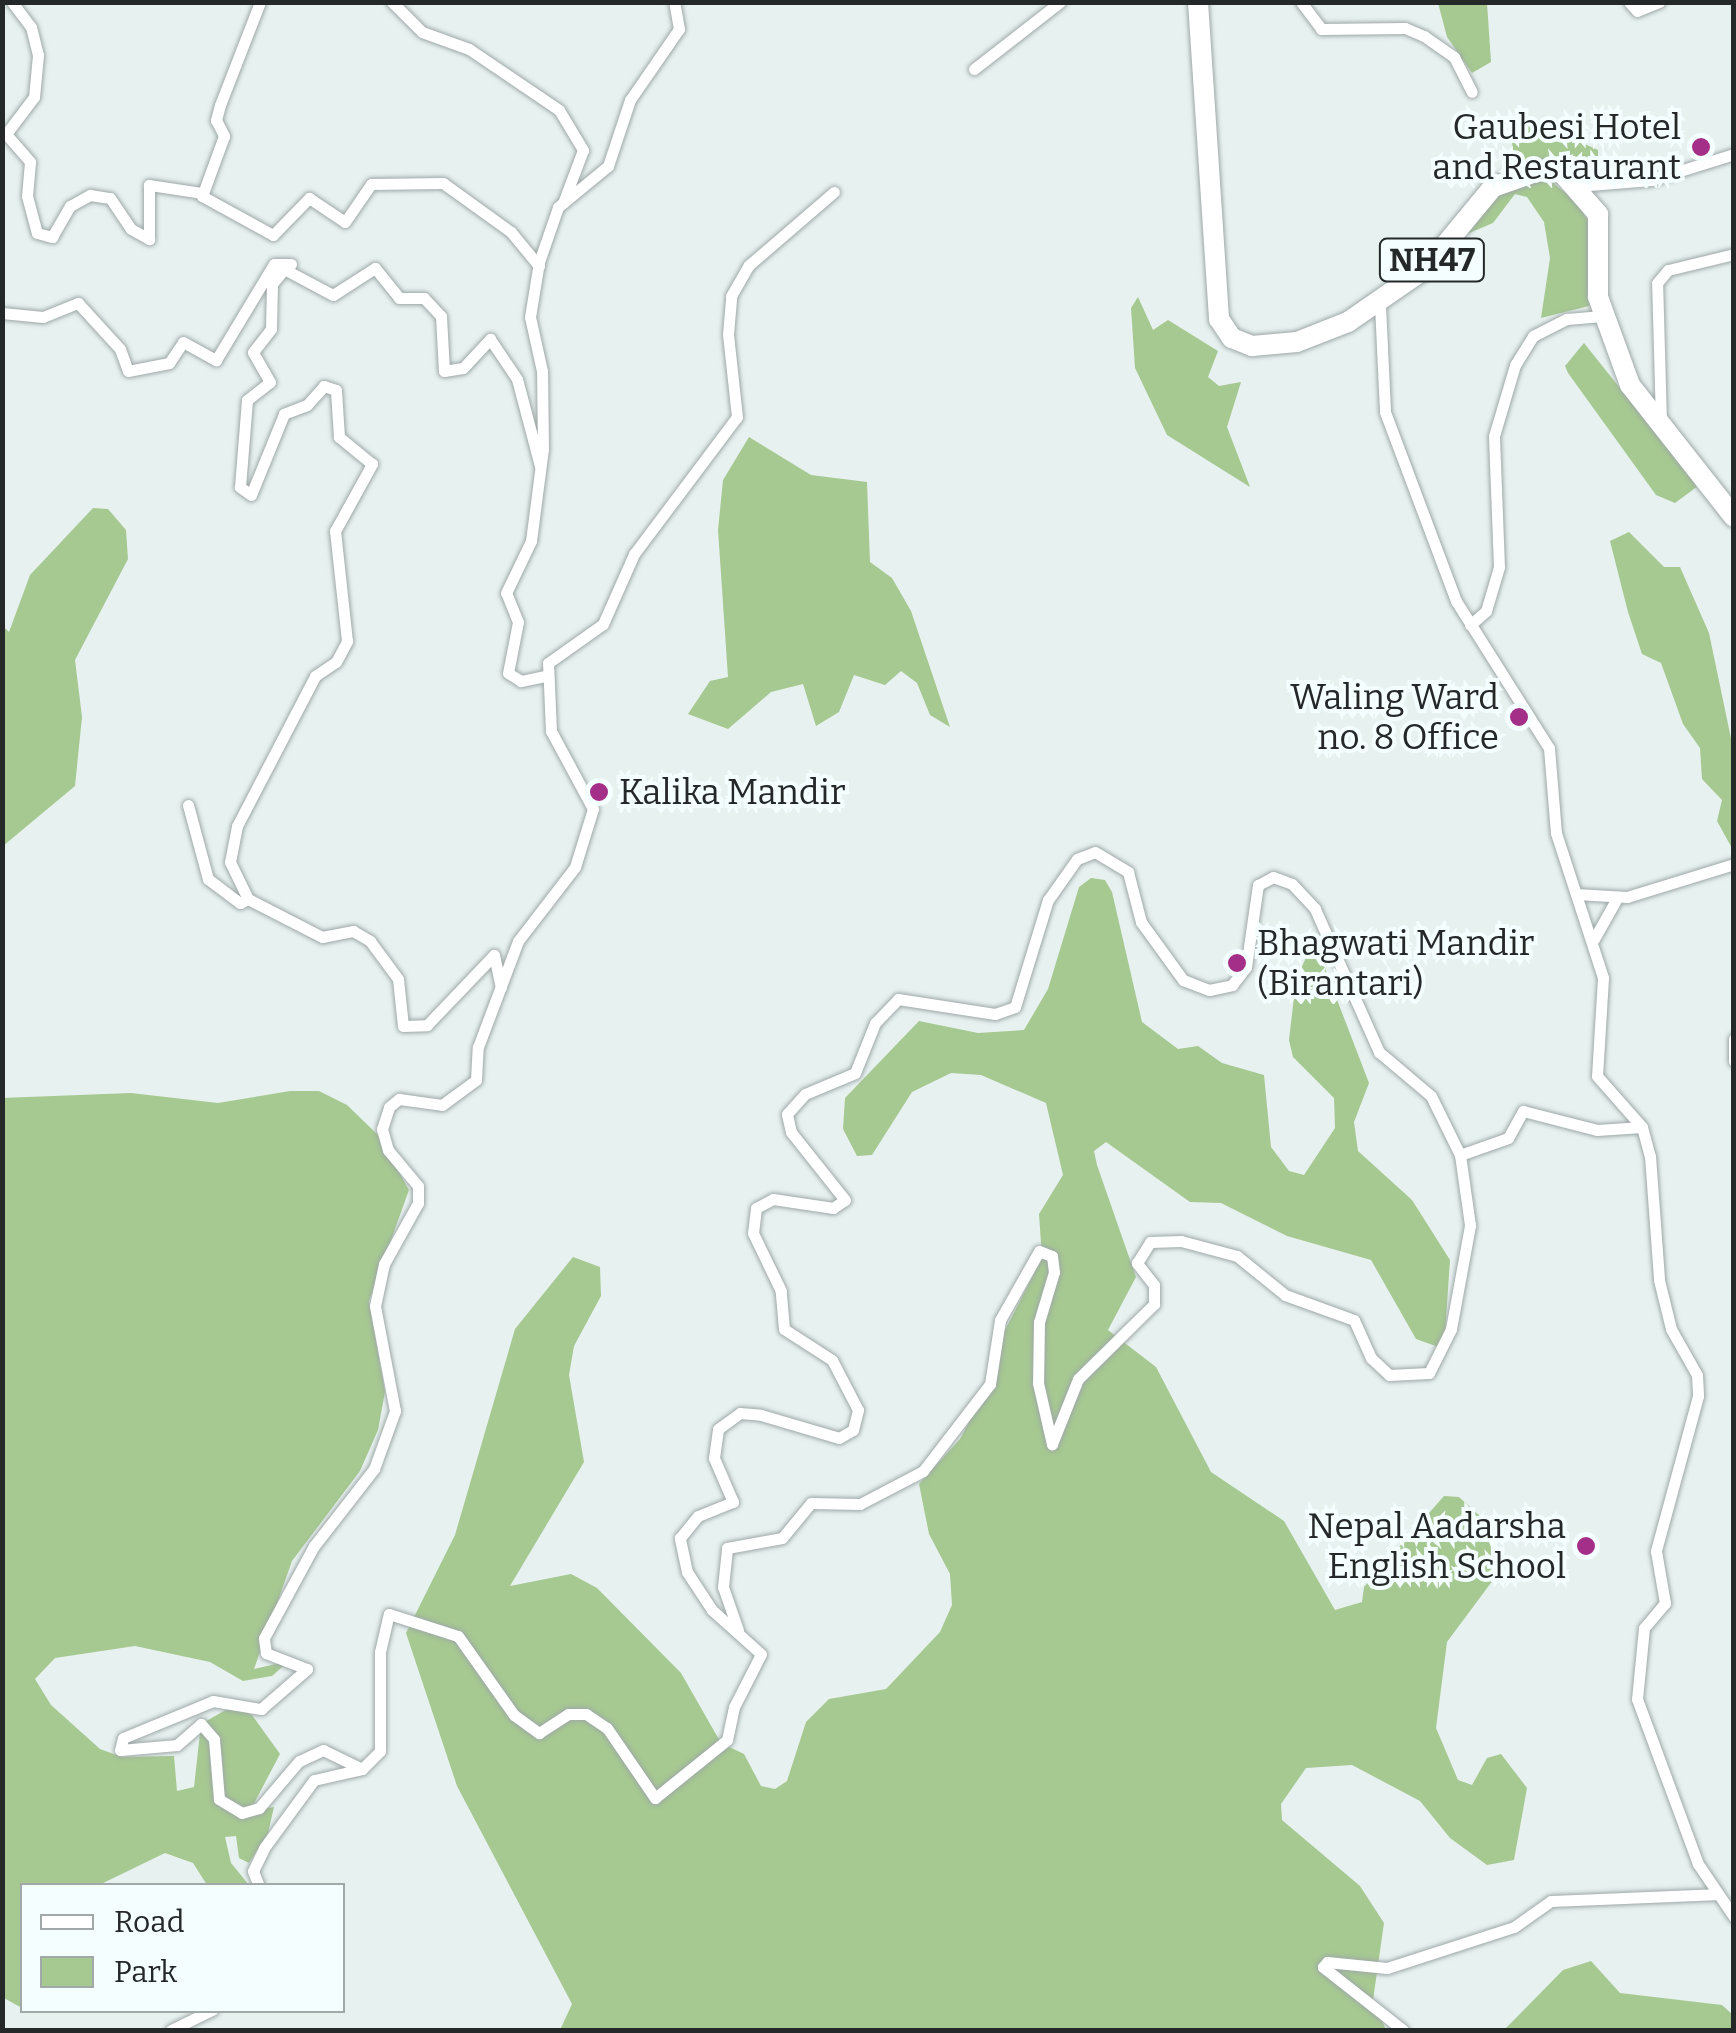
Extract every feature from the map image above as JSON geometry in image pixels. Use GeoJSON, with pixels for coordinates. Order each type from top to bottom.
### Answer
{"type":"FeatureCollection","features":[{"type":"Feature","properties":{"kind":"highway","name":"NH47"},"geometry":{"type":"LineString","coordinates":[[1198,2],[1219,319],[1242,342],[1282,344],[1380,305],[1426,268],[1493,188],[1541,170],[1562,173],[1577,186]]}},
{"type":"Feature","properties":{"kind":"highway"},"geometry":{"type":"LineString","coordinates":[[1577,186],[1598,214],[1596,277],[1605,316],[1630,386],[1661,431],[1734,517]]}},
{"type":"Feature","properties":{"kind":"street"},"geometry":{"type":"LineString","coordinates":[[12,2],[31,26],[38,55],[34,97],[6,134],[30,162],[27,196],[37,233],[52,236],[70,206],[90,195],[110,198],[131,230],[149,239],[148,185],[202,193],[272,235],[309,198],[345,222],[371,184],[443,184],[460,189],[539,266]]}},
{"type":"Feature","properties":{"kind":"street"},"geometry":{"type":"LineString","coordinates":[[202,193],[224,136],[216,120],[220,104],[260,2]]}},
{"type":"Feature","properties":{"kind":"street"},"geometry":{"type":"LineString","coordinates":[[392,2],[422,32],[469,49],[560,110],[583,150],[563,203],[545,233],[530,317],[542,371],[540,466],[531,541],[506,593],[518,622],[508,674],[520,681],[544,676]]}},
{"type":"Feature","properties":{"kind":"street"},"geometry":{"type":"LineString","coordinates":[[563,203],[608,166],[630,100],[680,28],[674,2]]}},
{"type":"Feature","properties":{"kind":"street"},"geometry":{"type":"LineString","coordinates":[[974,69],[1060,2]]}},
{"type":"Feature","properties":{"kind":"street"},"geometry":{"type":"LineString","coordinates":[[1301,2],[1321,29],[1392,27],[1424,36],[1454,57],[1472,92]]}},
{"type":"Feature","properties":{"kind":"street"},"geometry":{"type":"LineString","coordinates":[[1629,2],[1637,10],[1659,2]]}},
{"type":"Feature","properties":{"kind":"street"},"geometry":{"type":"LineString","coordinates":[[1577,186],[1652,180],[1734,154]]}},
{"type":"Feature","properties":{"kind":"street"},"geometry":{"type":"LineString","coordinates":[[362,1768],[323,1750],[299,1761],[258,1808],[242,1813],[220,1799],[214,1739],[200,1724],[176,1745],[120,1750],[122,1738],[213,1701],[261,1709],[307,1668],[266,1653],[264,1638],[314,1546],[374,1469],[395,1411],[375,1306],[418,1186],[388,1150],[382,1129],[399,1099],[442,1105],[463,1096],[476,1080],[478,1047],[518,941],[575,866],[593,809],[551,731],[544,676],[548,663],[603,624],[634,554],[737,416],[728,334],[731,296],[749,264],[834,192]]}},
{"type":"Feature","properties":{"kind":"street"},"geometry":{"type":"LineString","coordinates":[[1661,431],[1657,283],[1668,270],[1734,254]]}},
{"type":"Feature","properties":{"kind":"street"},"geometry":{"type":"LineString","coordinates":[[2,313],[43,317],[78,303],[136,373],[169,363],[184,342],[216,360],[247,320],[274,264],[290,262],[297,272]]}},
{"type":"Feature","properties":{"kind":"street"},"geometry":{"type":"LineString","coordinates":[[501,987],[494,956],[427,1025],[403,1026],[398,979],[370,941],[352,931],[322,937],[248,899],[230,862],[237,826],[315,676],[336,662],[347,640],[335,531],[372,464],[340,437],[341,404],[336,390],[324,386],[308,405],[284,414],[251,494],[244,498],[240,487],[247,400],[270,382],[254,352],[271,329],[273,282],[284,269],[297,272],[333,295],[375,268],[399,298],[435,305],[444,371],[464,368],[490,339],[518,379],[540,466]]}},
{"type":"Feature","properties":{"kind":"street"},"geometry":{"type":"LineString","coordinates":[[1380,305],[1385,412],[1470,625],[1550,748],[1556,832],[1594,943],[1606,998],[1597,1076],[1642,1127],[1659,1280],[1671,1330],[1697,1375],[1698,1396],[1656,1551],[1665,1602],[1644,1628],[1637,1700],[1714,1894],[1734,1917]]}},
{"type":"Feature","properties":{"kind":"street"},"geometry":{"type":"LineString","coordinates":[[1470,625],[1486,611],[1499,567],[1494,436],[1515,365],[1533,336],[1567,319],[1605,316]]}},
{"type":"Feature","properties":{"kind":"street"},"geometry":{"type":"LineString","coordinates":[[188,804],[208,879],[240,903],[248,899]]}},
{"type":"Feature","properties":{"kind":"street"},"geometry":{"type":"LineString","coordinates":[[258,1883],[253,1870],[264,1848],[314,1780],[362,1768],[382,1742],[380,1652],[388,1614],[458,1636],[514,1715],[539,1733],[568,1714],[586,1714],[606,1728],[655,1798],[727,1740],[734,1707],[761,1654],[712,1610],[687,1572],[680,1538],[698,1516],[733,1502],[714,1458],[718,1428],[740,1414],[762,1414],[839,1438],[852,1430],[858,1410],[832,1360],[784,1329],[781,1291],[753,1233],[756,1208],[774,1199],[833,1208],[845,1200],[791,1132],[788,1114],[805,1094],[855,1073],[875,1024],[898,999],[995,1014],[1015,1008],[1048,900],[1078,859],[1095,852],[1128,872],[1142,922],[1184,980],[1209,990],[1232,985],[1246,967],[1258,885],[1273,877],[1292,884],[1315,910],[1379,1052],[1430,1096],[1460,1154],[1470,1225],[1452,1329],[1429,1373],[1389,1374],[1371,1358],[1354,1320],[1285,1295],[1237,1256],[1182,1241],[1150,1242],[1137,1262],[1154,1285],[1154,1304],[1078,1379],[1052,1444],[1038,1383],[1039,1322],[1054,1272],[1052,1256],[1039,1250],[1000,1320],[990,1384],[924,1471],[860,1504],[811,1503],[782,1538],[726,1548],[723,1587],[738,1630]]}},
{"type":"Feature","properties":{"kind":"street"},"geometry":{"type":"LineString","coordinates":[[1576,894],[1620,898],[1734,864]]}},
{"type":"Feature","properties":{"kind":"street"},"geometry":{"type":"LineString","coordinates":[[1594,943],[1604,911],[1620,898]]}},
{"type":"Feature","properties":{"kind":"street"},"geometry":{"type":"LineString","coordinates":[[1734,1038],[1734,1061]]}},
{"type":"Feature","properties":{"kind":"street"},"geometry":{"type":"LineString","coordinates":[[1460,1154],[1508,1138],[1523,1111],[1597,1130],[1642,1127]]}},
{"type":"Feature","properties":{"kind":"street"},"geometry":{"type":"LineString","coordinates":[[1403,2030],[1323,1967],[1327,1962],[1388,1968],[1514,1927],[1550,1901],[1714,1894]]}},
{"type":"Feature","properties":{"kind":"street"},"geometry":{"type":"LineString","coordinates":[[171,2030],[206,2013]]}},
{"type":"Feature","properties":{"kind":"green space"},"geometry":{"type":"Polygon","coordinates":[[[1438,3],[1487,3],[1491,62],[1472,73],[1447,37],[1438,3]]]}},
{"type":"Feature","properties":{"kind":"green space"},"geometry":{"type":"Polygon","coordinates":[[[1523,116],[1598,150],[1598,173],[1533,157],[1513,166],[1512,137],[1528,133],[1523,116]]]}},
{"type":"Feature","properties":{"kind":"green space"},"geometry":{"type":"Polygon","coordinates":[[[1547,178],[1577,202],[1592,228],[1593,305],[1541,318],[1550,258],[1544,222],[1527,197],[1515,194],[1493,223],[1467,234],[1502,185],[1547,178]]]}},
{"type":"Feature","properties":{"kind":"green space"},"geometry":{"type":"Polygon","coordinates":[[[1138,297],[1153,330],[1168,320],[1218,351],[1208,377],[1219,386],[1241,382],[1227,427],[1250,487],[1167,435],[1135,368],[1131,308],[1138,297]]]}},
{"type":"Feature","properties":{"kind":"green space"},"geometry":{"type":"Polygon","coordinates":[[[1584,343],[1698,486],[1675,503],[1656,495],[1568,373],[1565,366],[1584,343]]]}},
{"type":"Feature","properties":{"kind":"green space"},"geometry":{"type":"Polygon","coordinates":[[[749,437],[811,475],[867,482],[870,562],[892,578],[911,611],[950,727],[930,715],[917,683],[901,671],[885,685],[854,675],[839,712],[816,726],[803,684],[771,692],[728,729],[688,714],[710,681],[728,677],[718,530],[723,480],[749,437]]]}},
{"type":"Feature","properties":{"kind":"green space"},"geometry":{"type":"Polygon","coordinates":[[[93,508],[108,509],[126,530],[128,559],[75,660],[82,717],[75,786],[3,846],[3,626],[9,632],[30,575],[93,508]]]}},
{"type":"Feature","properties":{"kind":"green space"},"geometry":{"type":"Polygon","coordinates":[[[1629,532],[1664,567],[1680,567],[1709,633],[1733,748],[1733,850],[1717,821],[1722,800],[1702,779],[1700,748],[1683,724],[1661,663],[1642,654],[1628,612],[1610,541],[1629,532]]]}},
{"type":"Feature","properties":{"kind":"green space"},"geometry":{"type":"Polygon","coordinates":[[[1091,878],[1105,880],[1112,892],[1142,1022],[1178,1049],[1198,1046],[1222,1063],[1264,1075],[1271,1147],[1289,1171],[1304,1175],[1335,1128],[1334,1098],[1293,1057],[1289,1040],[1296,980],[1308,953],[1321,958],[1369,1083],[1354,1122],[1358,1151],[1412,1200],[1450,1260],[1444,1349],[1416,1339],[1371,1260],[1287,1236],[1221,1203],[1190,1202],[1106,1142],[1094,1151],[1097,1165],[1136,1277],[1108,1330],[1156,1367],[1211,1472],[1284,1521],[1335,1610],[1362,1602],[1364,1587],[1444,1496],[1459,1497],[1481,1517],[1499,1572],[1447,1642],[1436,1728],[1458,1780],[1472,1785],[1487,1758],[1501,1754],[1527,1788],[1514,1860],[1487,1865],[1450,1838],[1420,1801],[1352,1765],[1306,1768],[1281,1804],[1282,1820],[1360,1886],[1384,1923],[1373,2000],[1386,2030],[560,2030],[572,2004],[457,1786],[406,1633],[455,1535],[515,1329],[573,1257],[600,1267],[601,1296],[574,1346],[569,1375],[584,1462],[510,1586],[571,1574],[597,1588],[681,1673],[721,1743],[744,1754],[761,1786],[775,1789],[787,1781],[806,1722],[829,1699],[886,1689],[940,1632],[952,1605],[950,1574],[929,1534],[919,1484],[960,1439],[982,1397],[1001,1338],[1042,1258],[1039,1214],[1063,1175],[1046,1103],[981,1075],[951,1073],[912,1092],[872,1155],[857,1156],[843,1129],[845,1098],[919,1021],[978,1033],[1024,1030],[1048,989],[1079,887],[1091,878]]]}},
{"type":"Feature","properties":{"kind":"green space"},"geometry":{"type":"Polygon","coordinates":[[[290,1091],[319,1091],[347,1105],[378,1135],[409,1190],[369,1301],[385,1392],[378,1430],[360,1471],[292,1561],[254,1669],[289,1661],[272,1676],[243,1681],[210,1662],[135,1646],[55,1658],[35,1679],[51,1705],[100,1749],[122,1757],[174,1756],[177,1791],[194,1787],[201,1724],[231,1707],[252,1715],[280,1754],[250,1811],[274,1807],[268,1833],[249,1863],[239,1858],[236,1836],[225,1837],[231,1863],[247,1883],[206,1883],[193,1863],[165,1853],[103,1883],[20,1883],[20,2007],[2,1997],[2,1098],[131,1093],[218,1103],[290,1091]]]}},
{"type":"Feature","properties":{"kind":"green space"},"geometry":{"type":"Polygon","coordinates":[[[1591,1961],[1620,1993],[1722,2005],[1733,2015],[1733,2030],[1504,2030],[1563,1970],[1591,1961]]]}},
{"type":"Feature","properties":{"kind":"place","name":"Gaubesi Hotel and Restaurant"},"geometry":{"type":"Point","coordinates":[1701,147]}},
{"type":"Feature","properties":{"kind":"place","name":"Waling Ward no. 8 Office"},"geometry":{"type":"Point","coordinates":[1519,717]}},
{"type":"Feature","properties":{"kind":"place","name":"Kalika Mandir"},"geometry":{"type":"Point","coordinates":[599,792]}},
{"type":"Feature","properties":{"kind":"place","name":"Bhagwati Mandir (Birantari)"},"geometry":{"type":"Point","coordinates":[1237,963]}},
{"type":"Feature","properties":{"kind":"place","name":"Nepal Aadarsha English School"},"geometry":{"type":"Point","coordinates":[1586,1546]}}]}
